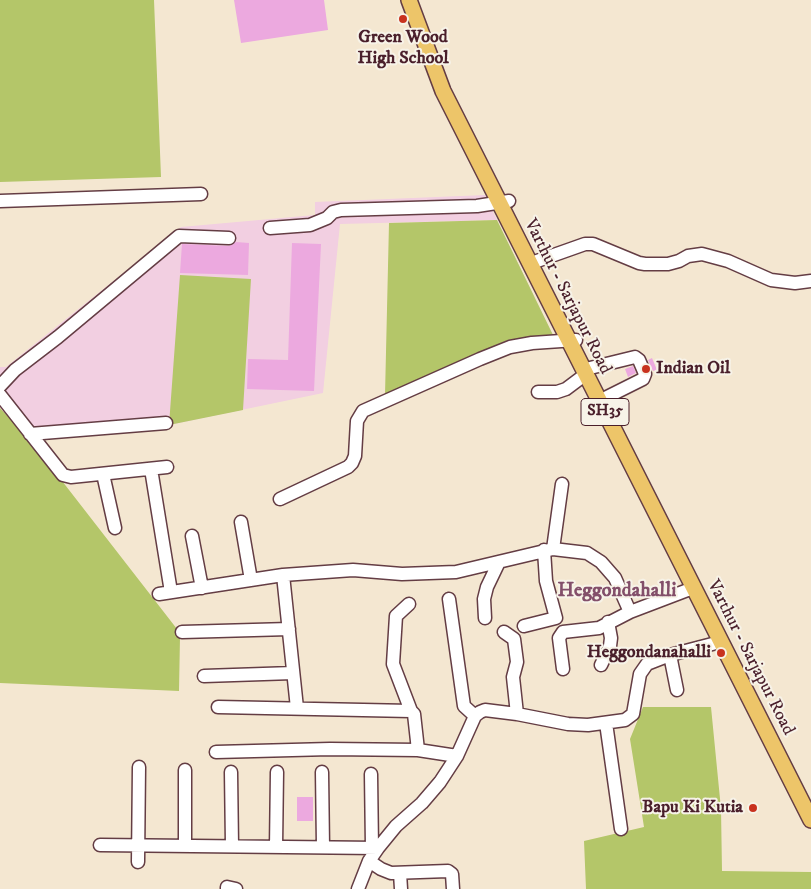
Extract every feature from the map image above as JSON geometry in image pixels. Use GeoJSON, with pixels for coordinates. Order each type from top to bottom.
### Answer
{"type":"FeatureCollection","features":[{"type":"Feature","properties":{"kind":"main road","name":"Varthur - Sarjapur Road"},"geometry":{"type":"LineString","coordinates":[[409,0],[443,91],[537,261],[572,340]]}},
{"type":"Feature","properties":{"kind":"main road","name":"Varthur - Sarjapur Road"},"geometry":{"type":"LineString","coordinates":[[418,0],[446,79],[504,202],[693,588],[811,820]]}},
{"type":"Feature","properties":{"kind":"main road","name":"Varthur - Sarjapur Road"},"geometry":{"type":"LineString","coordinates":[[588,371],[605,398],[698,582],[727,635],[811,809]]}},
{"type":"Feature","properties":{"kind":"street"},"geometry":{"type":"LineString","coordinates":[[0,201],[201,194]]}},
{"type":"Feature","properties":{"kind":"street"},"geometry":{"type":"LineString","coordinates":[[270,228],[310,225],[327,218],[333,212],[341,210],[477,206],[504,202]]}},
{"type":"Feature","properties":{"kind":"street"},"geometry":{"type":"LineString","coordinates":[[0,386],[15,370],[58,337],[179,236],[229,238]]}},
{"type":"Feature","properties":{"kind":"street"},"geometry":{"type":"LineString","coordinates":[[537,261],[585,244],[593,244],[639,263],[668,264],[679,262],[688,256],[702,254],[728,261],[771,280],[795,283],[811,281]]}},
{"type":"Feature","properties":{"kind":"street"},"geometry":{"type":"LineString","coordinates":[[280,499],[348,467],[352,463],[357,421],[363,411],[510,347],[572,340]]}},
{"type":"Feature","properties":{"kind":"street"},"geometry":{"type":"LineString","coordinates":[[538,392],[557,392],[566,389],[588,371],[635,357],[639,360],[644,374],[643,379],[605,398]]}},
{"type":"Feature","properties":{"kind":"street"},"geometry":{"type":"LineString","coordinates":[[0,395],[63,475],[71,477],[168,467]]}},
{"type":"Feature","properties":{"kind":"street"},"geometry":{"type":"LineString","coordinates":[[30,434],[166,424]]}},
{"type":"Feature","properties":{"kind":"street"},"geometry":{"type":"LineString","coordinates":[[150,469],[165,593],[283,575],[353,570],[402,574],[456,572],[548,550],[587,553],[600,562],[615,578],[630,612]]}},
{"type":"Feature","properties":{"kind":"street"},"geometry":{"type":"LineString","coordinates":[[103,474],[115,528]]}},
{"type":"Feature","properties":{"kind":"street"},"geometry":{"type":"LineString","coordinates":[[524,626],[556,618],[546,581],[548,550],[562,484]]}},
{"type":"Feature","properties":{"kind":"street"},"geometry":{"type":"LineString","coordinates":[[241,522],[251,580]]}},
{"type":"Feature","properties":{"kind":"street"},"geometry":{"type":"LineString","coordinates":[[192,536],[202,588]]}},
{"type":"Feature","properties":{"kind":"street"},"geometry":{"type":"LineString","coordinates":[[485,618],[484,599],[487,587],[499,562]]}},
{"type":"Feature","properties":{"kind":"street"},"geometry":{"type":"LineString","coordinates":[[283,575],[296,708]]}},
{"type":"Feature","properties":{"kind":"street"},"geometry":{"type":"LineString","coordinates":[[563,668],[559,638],[564,632],[599,628],[630,612],[693,588]]}},
{"type":"Feature","properties":{"kind":"street"},"geometry":{"type":"LineString","coordinates":[[449,599],[464,706],[475,716]]}},
{"type":"Feature","properties":{"kind":"street"},"geometry":{"type":"LineString","coordinates":[[409,604],[396,616],[393,664],[414,714],[418,750]]}},
{"type":"Feature","properties":{"kind":"street"},"geometry":{"type":"LineString","coordinates":[[600,665],[610,646],[611,638],[608,622]]}},
{"type":"Feature","properties":{"kind":"street"},"geometry":{"type":"LineString","coordinates":[[182,632],[289,629]]}},
{"type":"Feature","properties":{"kind":"street"},"geometry":{"type":"LineString","coordinates":[[504,632],[514,639],[517,662],[513,677],[517,714]]}},
{"type":"Feature","properties":{"kind":"street"},"geometry":{"type":"LineString","coordinates":[[358,889],[375,848],[422,803],[440,782],[457,756],[475,716],[480,712],[485,710],[517,714],[588,726],[625,720],[633,714],[640,674],[647,664],[670,655],[720,642]]}},
{"type":"Feature","properties":{"kind":"street"},"geometry":{"type":"LineString","coordinates":[[670,655],[677,690]]}},
{"type":"Feature","properties":{"kind":"street"},"geometry":{"type":"LineString","coordinates":[[204,676],[293,673]]}},
{"type":"Feature","properties":{"kind":"street"},"geometry":{"type":"LineString","coordinates":[[218,707],[411,710]]}},
{"type":"Feature","properties":{"kind":"street"},"geometry":{"type":"LineString","coordinates":[[606,723],[622,828]]}},
{"type":"Feature","properties":{"kind":"street"},"geometry":{"type":"LineString","coordinates":[[216,752],[418,750],[457,756]]}},
{"type":"Feature","properties":{"kind":"street"},"geometry":{"type":"LineString","coordinates":[[138,862],[139,768]]}},
{"type":"Feature","properties":{"kind":"street"},"geometry":{"type":"LineString","coordinates":[[185,770],[185,846]]}},
{"type":"Feature","properties":{"kind":"street"},"geometry":{"type":"LineString","coordinates":[[231,772],[232,846]]}},
{"type":"Feature","properties":{"kind":"street"},"geometry":{"type":"LineString","coordinates":[[276,847],[277,772]]}},
{"type":"Feature","properties":{"kind":"street"},"geometry":{"type":"LineString","coordinates":[[322,772],[323,847]]}},
{"type":"Feature","properties":{"kind":"street"},"geometry":{"type":"LineString","coordinates":[[371,774],[375,848]]}},
{"type":"Feature","properties":{"kind":"street"},"geometry":{"type":"LineString","coordinates":[[100,845],[375,848]]}},
{"type":"Feature","properties":{"kind":"street"},"geometry":{"type":"LineString","coordinates":[[369,861],[391,873],[448,871],[452,874],[453,889]]}},
{"type":"Feature","properties":{"kind":"street"},"geometry":{"type":"LineString","coordinates":[[400,873],[401,889]]}},
{"type":"Feature","properties":{"kind":"street"},"geometry":{"type":"LineString","coordinates":[[226,889],[227,887],[236,889]]}},
{"type":"Feature","properties":{"kind":"shaded area"},"geometry":{"type":"Polygon","coordinates":[[[485,195],[497,220],[340,224],[323,393],[174,424],[31,441],[0,408],[0,367],[6,367],[181,227],[315,215],[315,202],[485,195]]]}},
{"type":"Feature","properties":{"kind":"green space"},"geometry":{"type":"Polygon","coordinates":[[[0,0],[154,0],[161,177],[0,182],[0,0]]]}},
{"type":"Feature","properties":{"kind":"green space"},"geometry":{"type":"Polygon","coordinates":[[[497,220],[554,337],[508,340],[385,395],[389,223],[497,220]]]}},
{"type":"Feature","properties":{"kind":"green space"},"geometry":{"type":"Polygon","coordinates":[[[180,275],[251,279],[243,410],[169,425],[180,275]]]}},
{"type":"Feature","properties":{"kind":"green space"},"geometry":{"type":"Polygon","coordinates":[[[0,408],[31,441],[177,629],[180,637],[179,691],[0,683],[0,408]]]}},
{"type":"Feature","properties":{"kind":"green space"},"geometry":{"type":"Polygon","coordinates":[[[643,707],[711,707],[721,809],[722,871],[811,872],[811,889],[586,889],[584,841],[644,827],[630,739],[643,707]]]}},
{"type":"Feature","properties":{"kind":"building"},"geometry":{"type":"Polygon","coordinates":[[[234,0],[324,0],[328,30],[241,43],[234,0]]]}},
{"type":"Feature","properties":{"kind":"building"},"geometry":{"type":"Polygon","coordinates":[[[236,242],[249,243],[248,275],[180,273],[182,244],[229,246],[236,242]]]}},
{"type":"Feature","properties":{"kind":"building"},"geometry":{"type":"Polygon","coordinates":[[[292,243],[321,244],[314,391],[247,389],[248,359],[288,360],[292,243]]]}},
{"type":"Feature","properties":{"kind":"building"},"geometry":{"type":"Polygon","coordinates":[[[652,358],[657,370],[653,371],[648,360],[652,358]]]}},
{"type":"Feature","properties":{"kind":"building"},"geometry":{"type":"Polygon","coordinates":[[[633,366],[636,373],[628,377],[625,369],[633,366]]]}},
{"type":"Feature","properties":{"kind":"building"},"geometry":{"type":"Polygon","coordinates":[[[297,797],[313,797],[313,821],[297,821],[297,797]]]}},
{"type":"Feature","properties":{"kind":"place","name":"Green Wood High School"},"geometry":{"type":"Point","coordinates":[403,19]}},
{"type":"Feature","properties":{"kind":"place","name":"Indian Oil"},"geometry":{"type":"Point","coordinates":[646,369]}},
{"type":"Feature","properties":{"kind":"place","name":"Heggondanahalli"},"geometry":{"type":"Point","coordinates":[721,653]}},
{"type":"Feature","properties":{"kind":"place","name":"Bapu Ki Kutia"},"geometry":{"type":"Point","coordinates":[753,808]}},
{"type":"Feature","properties":{"kind":"district","name":"Heggondahalli"},"geometry":{"type":"Point","coordinates":[617,592]}}]}
